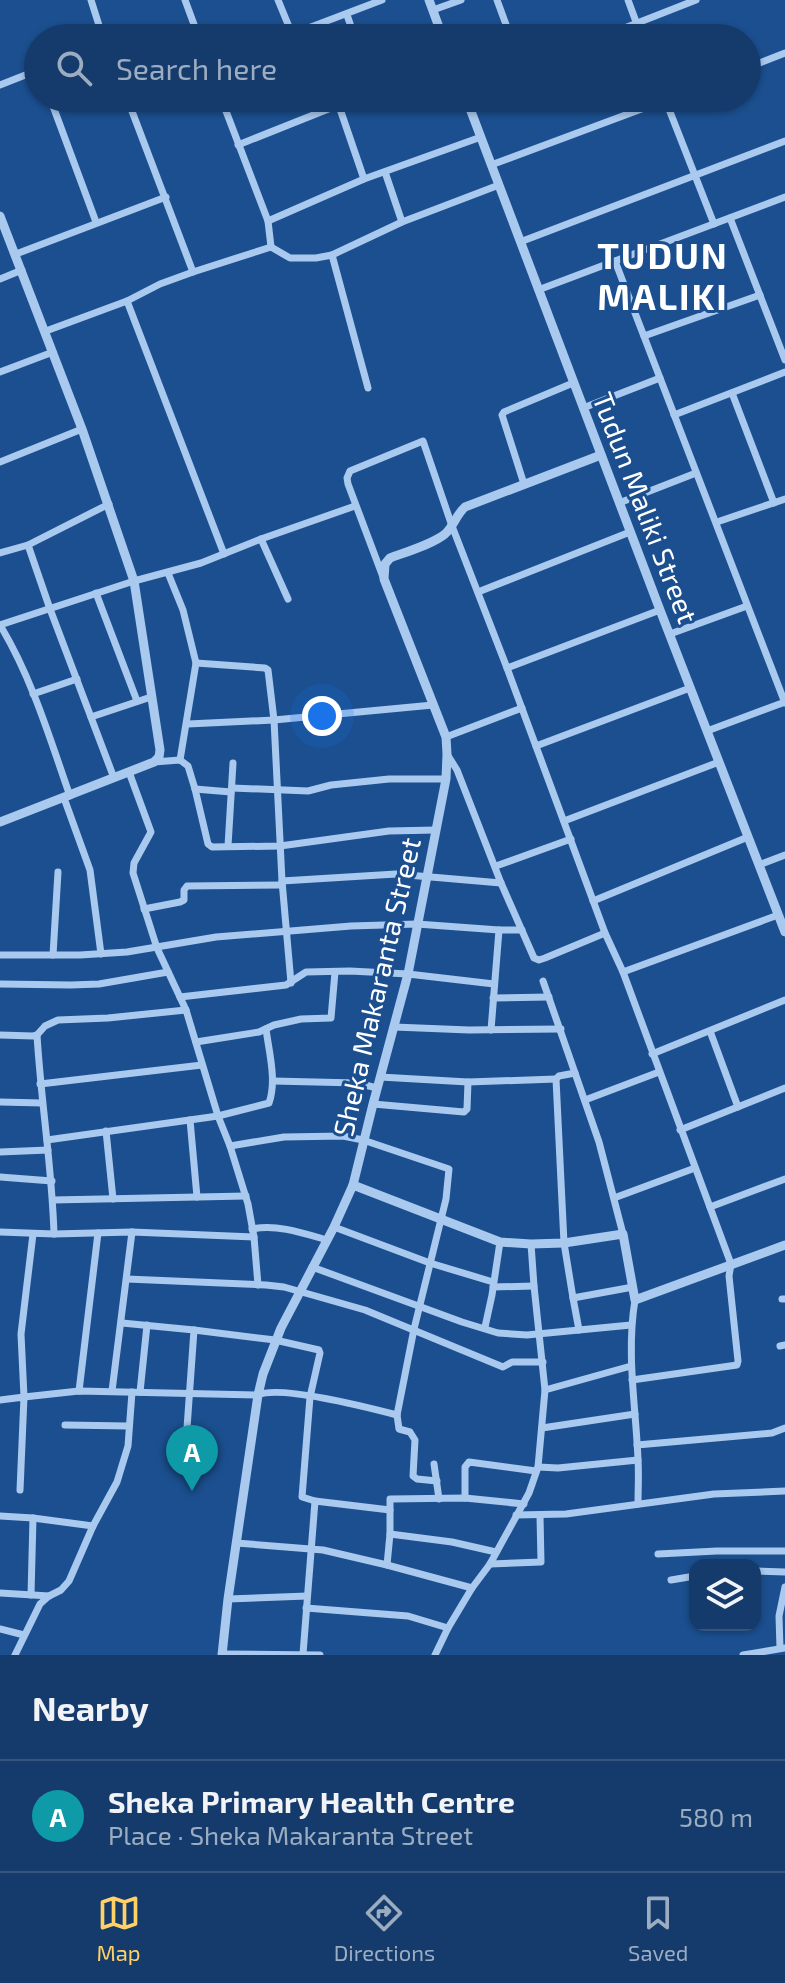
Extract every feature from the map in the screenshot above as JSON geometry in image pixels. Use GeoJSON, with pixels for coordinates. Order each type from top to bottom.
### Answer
{"type":"FeatureCollection","features":[{"type":"Feature","properties":{"kind":"street"},"geometry":{"type":"LineString","coordinates":[[91,0],[99,24]]}},
{"type":"Feature","properties":{"kind":"street"},"geometry":{"type":"LineString","coordinates":[[185,0],[194,24]]}},
{"type":"Feature","properties":{"kind":"street"},"geometry":{"type":"LineString","coordinates":[[278,0],[288,24]]}},
{"type":"Feature","properties":{"kind":"street"},"geometry":{"type":"LineString","coordinates":[[321,24],[382,0]]}},
{"type":"Feature","properties":{"kind":"street"},"geometry":{"type":"LineString","coordinates":[[429,0],[438,24]]}},
{"type":"Feature","properties":{"kind":"street"},"geometry":{"type":"LineString","coordinates":[[433,10],[461,0]]}},
{"type":"Feature","properties":{"kind":"street"},"geometry":{"type":"LineString","coordinates":[[497,0],[506,24]]}},
{"type":"Feature","properties":{"kind":"street"},"geometry":{"type":"LineString","coordinates":[[628,0],[636,23],[692,1]]}},
{"type":"Feature","properties":{"kind":"street"},"geometry":{"type":"LineString","coordinates":[[347,15],[350,24]]}},
{"type":"Feature","properties":{"kind":"street"},"geometry":{"type":"LineString","coordinates":[[761,62],[785,53]]}},
{"type":"Feature","properties":{"kind":"street"},"geometry":{"type":"LineString","coordinates":[[0,85],[24,76]]}},
{"type":"Feature","properties":{"kind":"street"},"geometry":{"type":"LineString","coordinates":[[55,112],[96,222]]}},
{"type":"Feature","properties":{"kind":"street"},"geometry":{"type":"LineString","coordinates":[[133,112],[193,272]]}},
{"type":"Feature","properties":{"kind":"street"},"geometry":{"type":"LineString","coordinates":[[226,112],[268,221],[271,247]]}},
{"type":"Feature","properties":{"kind":"street"},"geometry":{"type":"LineString","coordinates":[[238,145],[323,112]]}},
{"type":"Feature","properties":{"kind":"street"},"geometry":{"type":"LineString","coordinates":[[341,112],[364,179]]}},
{"type":"Feature","properties":{"kind":"street","name":"Tudun Maliki Street"},"geometry":{"type":"LineString","coordinates":[[471,112],[785,932]]}},
{"type":"Feature","properties":{"kind":"street"},"geometry":{"type":"LineString","coordinates":[[491,165],[632,112]]}},
{"type":"Feature","properties":{"kind":"street"},"geometry":{"type":"LineString","coordinates":[[672,112],[714,224]]}},
{"type":"Feature","properties":{"kind":"street"},"geometry":{"type":"LineString","coordinates":[[268,221],[364,179],[481,137]]}},
{"type":"Feature","properties":{"kind":"street"},"geometry":{"type":"LineString","coordinates":[[520,242],[785,141]]}},
{"type":"Feature","properties":{"kind":"street"},"geometry":{"type":"LineString","coordinates":[[385,172],[402,222]]}},
{"type":"Feature","properties":{"kind":"street"},"geometry":{"type":"LineString","coordinates":[[46,331],[127,301],[160,284],[271,247],[290,258],[332,255],[402,222],[499,185]]}},
{"type":"Feature","properties":{"kind":"street"},"geometry":{"type":"LineString","coordinates":[[16,254],[166,197]]}},
{"type":"Feature","properties":{"kind":"street"},"geometry":{"type":"LineString","coordinates":[[538,290],[785,197]]}},
{"type":"Feature","properties":{"kind":"street"},"geometry":{"type":"LineString","coordinates":[[0,216],[82,429],[134,581],[160,750],[154,762]]}},
{"type":"Feature","properties":{"kind":"street"},"geometry":{"type":"LineString","coordinates":[[730,218],[784,355]]}},
{"type":"Feature","properties":{"kind":"street"},"geometry":{"type":"LineString","coordinates":[[332,255],[368,388]]}},
{"type":"Feature","properties":{"kind":"street"},"geometry":{"type":"LineString","coordinates":[[615,261],[785,702],[707,731]]}},
{"type":"Feature","properties":{"kind":"street"},"geometry":{"type":"LineString","coordinates":[[0,279],[22,270]]}},
{"type":"Feature","properties":{"kind":"street"},"geometry":{"type":"LineString","coordinates":[[644,336],[760,295]]}},
{"type":"Feature","properties":{"kind":"street"},"geometry":{"type":"LineString","coordinates":[[127,301],[224,554]]}},
{"type":"Feature","properties":{"kind":"street"},"geometry":{"type":"LineString","coordinates":[[0,372],[53,352]]}},
{"type":"Feature","properties":{"kind":"street"},"geometry":{"type":"LineString","coordinates":[[674,415],[785,372]]}},
{"type":"Feature","properties":{"kind":"street"},"geometry":{"type":"LineString","coordinates":[[583,408],[660,378]]}},
{"type":"Feature","properties":{"kind":"street"},"geometry":{"type":"LineString","coordinates":[[524,484],[502,415],[573,383]]}},
{"type":"Feature","properties":{"kind":"street"},"geometry":{"type":"LineString","coordinates":[[732,393],[774,503]]}},
{"type":"Feature","properties":{"kind":"street"},"geometry":{"type":"LineString","coordinates":[[0,462],[82,429]]}},
{"type":"Feature","properties":{"kind":"street"},"geometry":{"type":"LineString","coordinates":[[384,579],[347,478],[350,471],[423,441],[452,526],[731,1264],[729,1276],[737,1365],[632,1380]]}},
{"type":"Feature","properties":{"kind":"street"},"geometry":{"type":"LineString","coordinates":[[384,579],[387,560],[444,535],[465,507],[601,455]]}},
{"type":"Feature","properties":{"kind":"street"},"geometry":{"type":"LineString","coordinates":[[619,503],[696,473]]}},
{"type":"Feature","properties":{"kind":"street"},"geometry":{"type":"LineString","coordinates":[[717,522],[785,499]]}},
{"type":"Feature","properties":{"kind":"street"},"geometry":{"type":"LineString","coordinates":[[0,553],[28,545],[109,504]]}},
{"type":"Feature","properties":{"kind":"street"},"geometry":{"type":"LineString","coordinates":[[101,954],[90,870],[33,694],[14,648],[0,625],[134,581],[168,573],[355,506]]}},
{"type":"Feature","properties":{"kind":"street"},"geometry":{"type":"LineString","coordinates":[[478,592],[630,532]]}},
{"type":"Feature","properties":{"kind":"street"},"geometry":{"type":"LineString","coordinates":[[261,539],[288,599]]}},
{"type":"Feature","properties":{"kind":"street"},"geometry":{"type":"LineString","coordinates":[[28,545],[114,778]]}},
{"type":"Feature","properties":{"kind":"street"},"geometry":{"type":"LineString","coordinates":[[168,573],[183,610],[196,663],[180,760]]}},
{"type":"Feature","properties":{"kind":"street","name":"Sheka Makaranta Street"},"geometry":{"type":"LineString","coordinates":[[222,1655],[258,1395],[275,1340],[353,1185],[408,974],[446,779],[446,737],[384,579]]}},
{"type":"Feature","properties":{"kind":"street"},"geometry":{"type":"LineString","coordinates":[[96,593],[137,701]]}},
{"type":"Feature","properties":{"kind":"street"},"geometry":{"type":"LineString","coordinates":[[670,634],[747,606]]}},
{"type":"Feature","properties":{"kind":"street"},"geometry":{"type":"LineString","coordinates":[[507,668],[660,610]]}},
{"type":"Feature","properties":{"kind":"street"},"geometry":{"type":"LineString","coordinates":[[196,663],[266,668],[274,720],[282,883],[291,983]]}},
{"type":"Feature","properties":{"kind":"street"},"geometry":{"type":"LineString","coordinates":[[33,694],[77,679]]}},
{"type":"Feature","properties":{"kind":"street"},"geometry":{"type":"LineString","coordinates":[[536,746],[690,688]]}},
{"type":"Feature","properties":{"kind":"street"},"geometry":{"type":"LineString","coordinates":[[91,717],[151,697]]}},
{"type":"Feature","properties":{"kind":"street"},"geometry":{"type":"LineString","coordinates":[[188,724],[274,720],[433,705]]}},
{"type":"Feature","properties":{"kind":"street"},"geometry":{"type":"LineString","coordinates":[[446,737],[522,708]]}},
{"type":"Feature","properties":{"kind":"street"},"geometry":{"type":"LineString","coordinates":[[447,754],[457,770],[534,958],[539,960],[605,933]]}},
{"type":"Feature","properties":{"kind":"street"},"geometry":{"type":"LineString","coordinates":[[0,822],[154,762],[180,760],[188,766],[208,844],[212,847],[280,846],[389,831],[436,830]]}},
{"type":"Feature","properties":{"kind":"street"},"geometry":{"type":"LineString","coordinates":[[564,821],[719,762]]}},
{"type":"Feature","properties":{"kind":"street"},"geometry":{"type":"LineString","coordinates":[[228,846],[233,763]]}},
{"type":"Feature","properties":{"kind":"street"},"geometry":{"type":"LineString","coordinates":[[129,772],[151,832],[134,863],[133,873],[157,948],[186,1010],[246,1196],[258,1285]]}},
{"type":"Feature","properties":{"kind":"street"},"geometry":{"type":"LineString","coordinates":[[195,789],[311,791],[331,785],[389,779],[446,779]]}},
{"type":"Feature","properties":{"kind":"street"},"geometry":{"type":"LineString","coordinates":[[593,901],[748,837]]}},
{"type":"Feature","properties":{"kind":"street"},"geometry":{"type":"LineString","coordinates":[[496,866],[571,839]]}},
{"type":"Feature","properties":{"kind":"street"},"geometry":{"type":"LineString","coordinates":[[759,865],[785,855]]}},
{"type":"Feature","properties":{"kind":"street"},"geometry":{"type":"LineString","coordinates":[[53,955],[58,872]]}},
{"type":"Feature","properties":{"kind":"street"},"geometry":{"type":"LineString","coordinates":[[144,909],[184,900],[187,886],[386,875],[501,883]]}},
{"type":"Feature","properties":{"kind":"street"},"geometry":{"type":"LineString","coordinates":[[623,972],[778,915]]}},
{"type":"Feature","properties":{"kind":"street"},"geometry":{"type":"LineString","coordinates":[[0,955],[101,954],[286,930],[417,924],[522,930]]}},
{"type":"Feature","properties":{"kind":"street"},"geometry":{"type":"LineString","coordinates":[[491,1030],[499,930]]}},
{"type":"Feature","properties":{"kind":"street"},"geometry":{"type":"LineString","coordinates":[[0,984],[99,984],[168,972]]}},
{"type":"Feature","properties":{"kind":"street"},"geometry":{"type":"LineString","coordinates":[[180,997],[291,983],[306,972],[408,974],[494,984]]}},
{"type":"Feature","properties":{"kind":"street"},"geometry":{"type":"LineString","coordinates":[[196,1042],[301,1019],[332,1017],[335,972]]}},
{"type":"Feature","properties":{"kind":"street"},"geometry":{"type":"LineString","coordinates":[[543,981],[599,1142],[633,1287],[631,1366],[638,1504]]}},
{"type":"Feature","properties":{"kind":"street"},"geometry":{"type":"LineString","coordinates":[[493,998],[549,997]]}},
{"type":"Feature","properties":{"kind":"street"},"geometry":{"type":"LineString","coordinates":[[652,1054],[785,1000]]}},
{"type":"Feature","properties":{"kind":"street"},"geometry":{"type":"LineString","coordinates":[[0,1035],[37,1035],[45,1026],[58,1020],[186,1010]]}},
{"type":"Feature","properties":{"kind":"street"},"geometry":{"type":"LineString","coordinates":[[394,1027],[561,1029]]}},
{"type":"Feature","properties":{"kind":"street"},"geometry":{"type":"LineString","coordinates":[[47,1140],[218,1116],[269,1103],[273,1081],[266,1029]]}},
{"type":"Feature","properties":{"kind":"street"},"geometry":{"type":"LineString","coordinates":[[710,1031],[738,1107]]}},
{"type":"Feature","properties":{"kind":"street"},"geometry":{"type":"LineString","coordinates":[[37,1035],[52,1181],[54,1234]]}},
{"type":"Feature","properties":{"kind":"street"},"geometry":{"type":"LineString","coordinates":[[40,1084],[202,1065]]}},
{"type":"Feature","properties":{"kind":"street"},"geometry":{"type":"LineString","coordinates":[[585,1100],[659,1072]]}},
{"type":"Feature","properties":{"kind":"street"},"geometry":{"type":"LineString","coordinates":[[380,1077],[468,1082],[556,1079],[575,1073]]}},
{"type":"Feature","properties":{"kind":"street"},"geometry":{"type":"LineString","coordinates":[[556,1079],[564,1243],[579,1330]]}},
{"type":"Feature","properties":{"kind":"street"},"geometry":{"type":"LineString","coordinates":[[273,1081],[357,1083],[377,1088]]}},
{"type":"Feature","properties":{"kind":"street"},"geometry":{"type":"LineString","coordinates":[[373,1104],[464,1112],[467,1109],[468,1082]]}},
{"type":"Feature","properties":{"kind":"street"},"geometry":{"type":"LineString","coordinates":[[680,1130],[785,1088]]}},
{"type":"Feature","properties":{"kind":"street"},"geometry":{"type":"LineString","coordinates":[[0,1102],[42,1103]]}},
{"type":"Feature","properties":{"kind":"street"},"geometry":{"type":"LineString","coordinates":[[190,1120],[197,1197]]}},
{"type":"Feature","properties":{"kind":"street"},"geometry":{"type":"LineString","coordinates":[[106,1131],[113,1199]]}},
{"type":"Feature","properties":{"kind":"street"},"geometry":{"type":"LineString","coordinates":[[230,1146],[284,1137],[343,1136],[449,1169],[397,1415],[398,1429],[410,1432],[415,1440],[413,1476],[437,1481]]}},
{"type":"Feature","properties":{"kind":"street"},"geometry":{"type":"LineString","coordinates":[[0,1152],[48,1150]]}},
{"type":"Feature","properties":{"kind":"street"},"geometry":{"type":"LineString","coordinates":[[614,1198],[695,1168]]}},
{"type":"Feature","properties":{"kind":"street"},"geometry":{"type":"LineString","coordinates":[[0,1177],[52,1181]]}},
{"type":"Feature","properties":{"kind":"street"},"geometry":{"type":"LineString","coordinates":[[710,1207],[785,1179]]}},
{"type":"Feature","properties":{"kind":"street"},"geometry":{"type":"LineString","coordinates":[[353,1185],[500,1242],[564,1243],[623,1234]]}},
{"type":"Feature","properties":{"kind":"street"},"geometry":{"type":"LineString","coordinates":[[53,1200],[246,1196]]}},
{"type":"Feature","properties":{"kind":"street"},"geometry":{"type":"LineString","coordinates":[[0,1232],[253,1233],[266,1227],[327,1240]]}},
{"type":"Feature","properties":{"kind":"street"},"geometry":{"type":"LineString","coordinates":[[334,1227],[493,1284],[534,1286]]}},
{"type":"Feature","properties":{"kind":"street"},"geometry":{"type":"LineString","coordinates":[[112,1391],[132,1232]]}},
{"type":"Feature","properties":{"kind":"street"},"geometry":{"type":"LineString","coordinates":[[79,1391],[98,1233]]}},
{"type":"Feature","properties":{"kind":"street"},"geometry":{"type":"LineString","coordinates":[[20,1490],[24,1397],[21,1334],[33,1234]]}},
{"type":"Feature","properties":{"kind":"street"},"geometry":{"type":"LineString","coordinates":[[485,1327],[500,1242]]}},
{"type":"Feature","properties":{"kind":"street"},"geometry":{"type":"LineString","coordinates":[[435,1655],[448,1628],[524,1504],[537,1469],[545,1390],[531,1244]]}},
{"type":"Feature","properties":{"kind":"street"},"geometry":{"type":"LineString","coordinates":[[635,1300],[785,1245]]}},
{"type":"Feature","properties":{"kind":"street"},"geometry":{"type":"LineString","coordinates":[[312,1267],[498,1333],[516,1335],[631,1325]]}},
{"type":"Feature","properties":{"kind":"street"},"geometry":{"type":"LineString","coordinates":[[127,1279],[284,1287],[365,1310],[503,1367],[512,1362],[543,1362]]}},
{"type":"Feature","properties":{"kind":"street"},"geometry":{"type":"LineString","coordinates":[[573,1298],[633,1287]]}},
{"type":"Feature","properties":{"kind":"street"},"geometry":{"type":"LineString","coordinates":[[122,1323],[275,1340],[319,1350],[310,1397],[302,1497],[390,1510]]}},
{"type":"Feature","properties":{"kind":"street"},"geometry":{"type":"LineString","coordinates":[[15,1655],[40,1604],[69,1581],[117,1482],[128,1446],[128,1426],[147,1325]]}},
{"type":"Feature","properties":{"kind":"street"},"geometry":{"type":"LineString","coordinates":[[186,1442],[194,1330]]}},
{"type":"Feature","properties":{"kind":"street"},"geometry":{"type":"LineString","coordinates":[[545,1390],[631,1366]]}},
{"type":"Feature","properties":{"kind":"street"},"geometry":{"type":"LineString","coordinates":[[0,1400],[79,1391],[258,1395],[270,1392],[327,1398],[397,1415]]}},
{"type":"Feature","properties":{"kind":"street"},"geometry":{"type":"LineString","coordinates":[[542,1428],[635,1414]]}},
{"type":"Feature","properties":{"kind":"street"},"geometry":{"type":"LineString","coordinates":[[65,1425],[128,1426]]}},
{"type":"Feature","properties":{"kind":"street"},"geometry":{"type":"LineString","coordinates":[[637,1445],[772,1433],[785,1428]]}},
{"type":"Feature","properties":{"kind":"street"},"geometry":{"type":"LineString","coordinates":[[465,1498],[465,1467],[469,1462],[537,1469],[638,1460]]}},
{"type":"Feature","properties":{"kind":"street"},"geometry":{"type":"LineString","coordinates":[[434,1464],[439,1499]]}},
{"type":"Feature","properties":{"kind":"street"},"geometry":{"type":"LineString","coordinates":[[516,1515],[566,1514],[714,1494],[785,1491]]}},
{"type":"Feature","properties":{"kind":"street"},"geometry":{"type":"LineString","coordinates":[[387,1565],[390,1499],[465,1498],[524,1504]]}},
{"type":"Feature","properties":{"kind":"street"},"geometry":{"type":"LineString","coordinates":[[303,1654],[315,1501]]}},
{"type":"Feature","properties":{"kind":"street"},"geometry":{"type":"LineString","coordinates":[[0,1516],[93,1526]]}},
{"type":"Feature","properties":{"kind":"street"},"geometry":{"type":"LineString","coordinates":[[490,1564],[541,1562],[540,1516]]}},
{"type":"Feature","properties":{"kind":"street"},"geometry":{"type":"LineString","coordinates":[[31,1595],[33,1518]]}},
{"type":"Feature","properties":{"kind":"street"},"geometry":{"type":"LineString","coordinates":[[390,1534],[452,1542],[496,1552]]}},
{"type":"Feature","properties":{"kind":"street"},"geometry":{"type":"LineString","coordinates":[[236,1543],[310,1549],[387,1565],[472,1588]]}},
{"type":"Feature","properties":{"kind":"street"},"geometry":{"type":"LineString","coordinates":[[658,1554],[785,1551]]}},
{"type":"Feature","properties":{"kind":"street"},"geometry":{"type":"LineString","coordinates":[[761,1571],[785,1572]]}},
{"type":"Feature","properties":{"kind":"street"},"geometry":{"type":"LineString","coordinates":[[671,1580],[689,1577]]}},
{"type":"Feature","properties":{"kind":"street"},"geometry":{"type":"LineString","coordinates":[[743,1655],[782,1648],[779,1616],[785,1587]]}},
{"type":"Feature","properties":{"kind":"street"},"geometry":{"type":"LineString","coordinates":[[0,1593],[49,1596]]}},
{"type":"Feature","properties":{"kind":"street"},"geometry":{"type":"LineString","coordinates":[[228,1599],[307,1596]]}},
{"type":"Feature","properties":{"kind":"street"},"geometry":{"type":"LineString","coordinates":[[306,1608],[408,1616],[448,1628]]}},
{"type":"Feature","properties":{"kind":"street"},"geometry":{"type":"LineString","coordinates":[[0,1629],[24,1635]]}},
{"type":"Feature","properties":{"kind":"street"},"geometry":{"type":"LineString","coordinates":[[222,1655],[320,1655]]}},
{"type":"Feature","properties":{"kind":"place","name":"Sheka Primary Health Centre"},"geometry":{"type":"Point","coordinates":[192,1491]}},
{"type":"Feature","properties":{"kind":"district","name":"TUDUN MALIKI"},"geometry":{"type":"Point","coordinates":[663,276]}}]}
